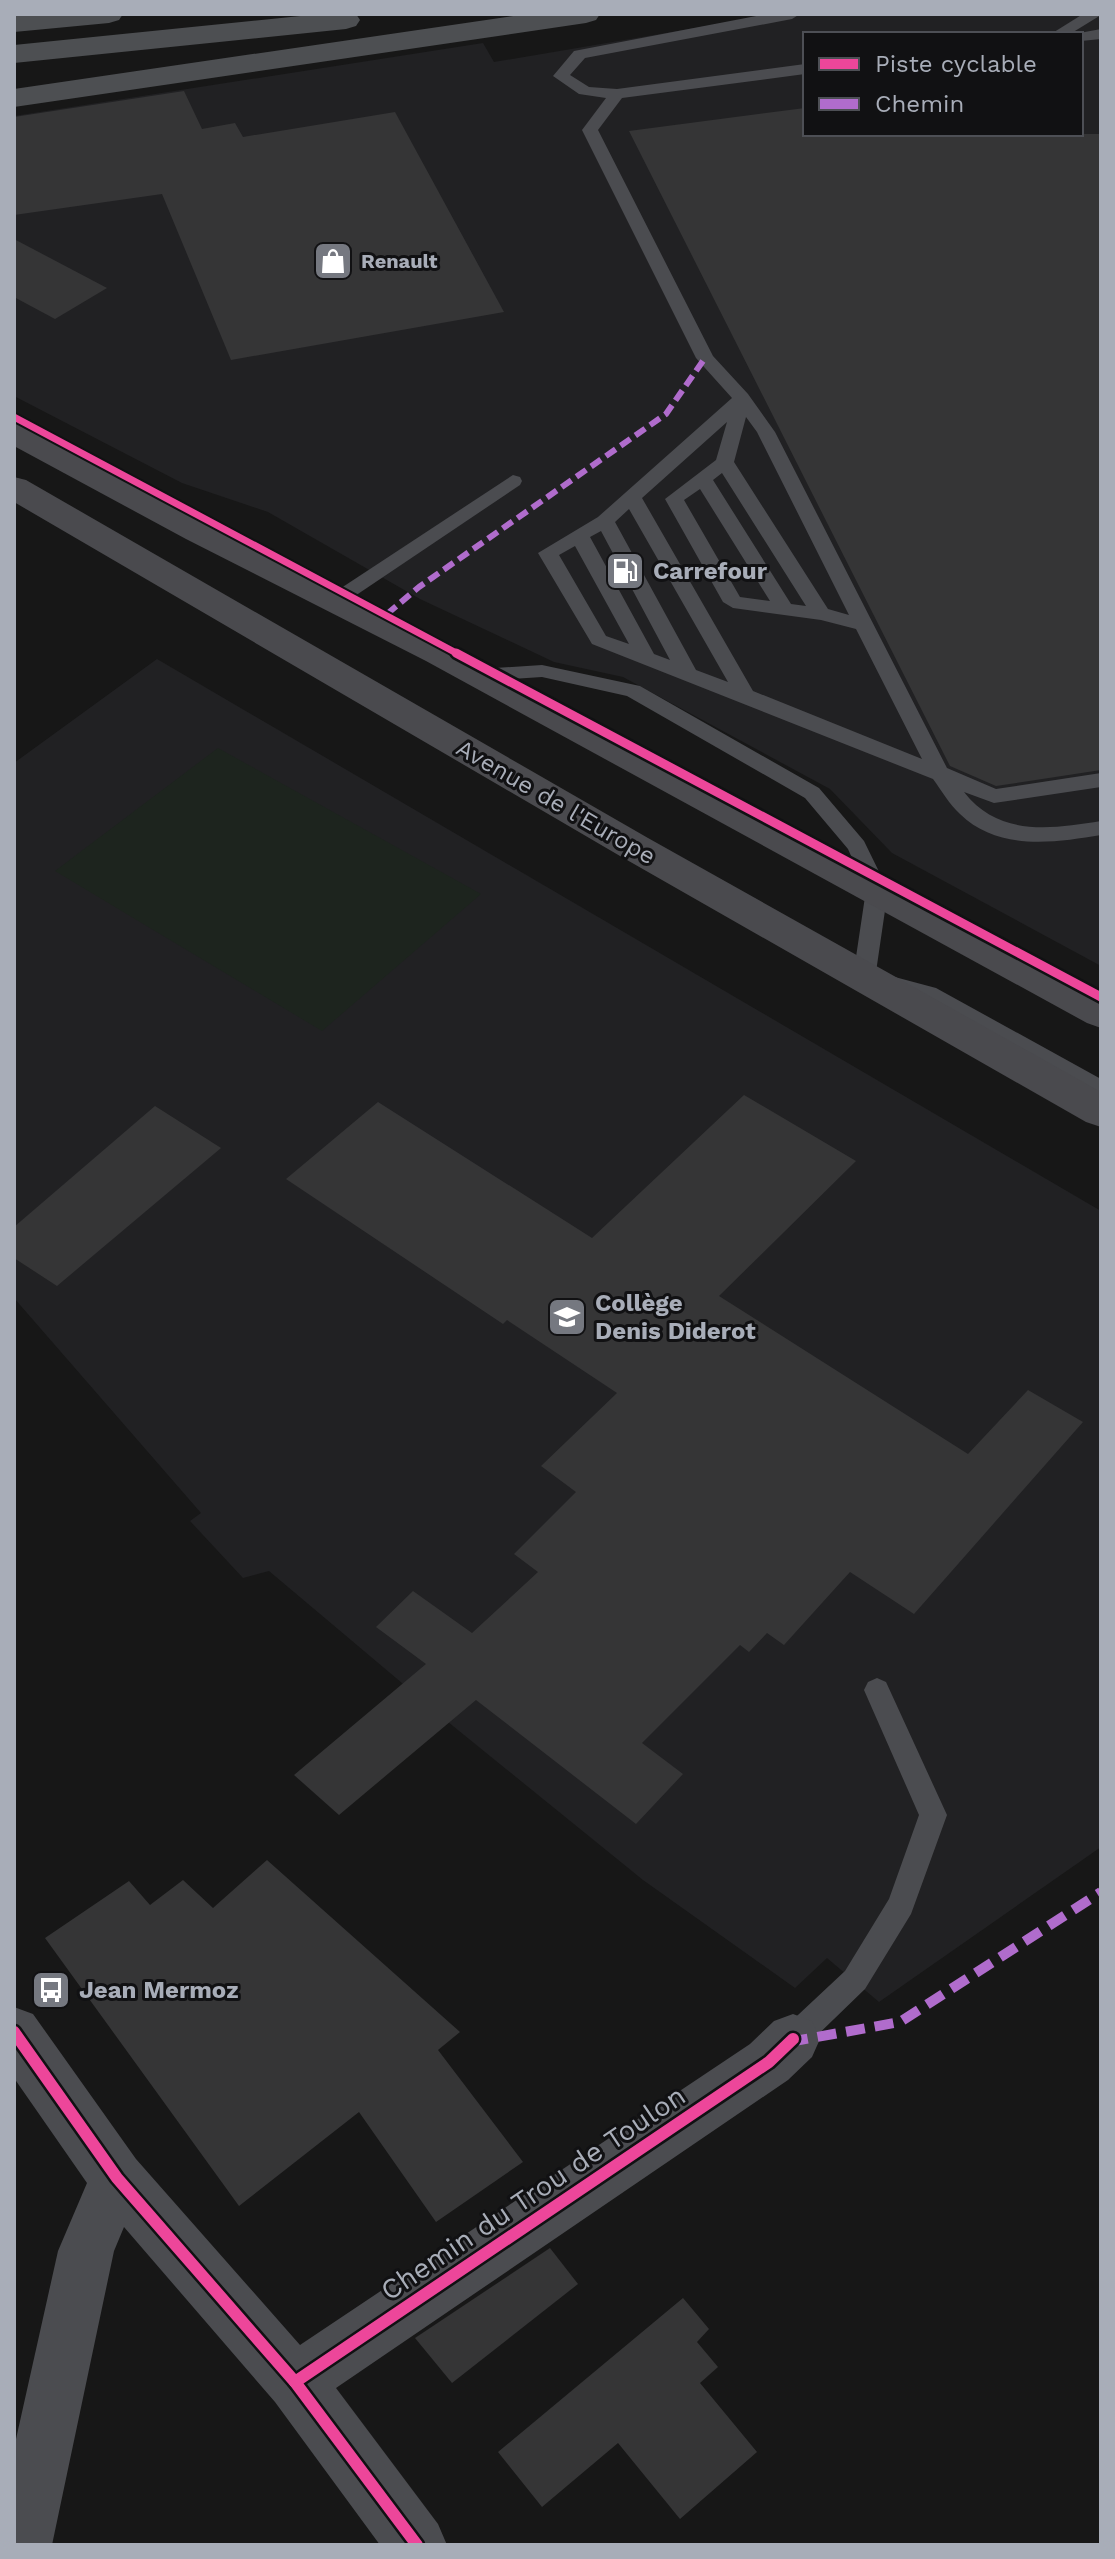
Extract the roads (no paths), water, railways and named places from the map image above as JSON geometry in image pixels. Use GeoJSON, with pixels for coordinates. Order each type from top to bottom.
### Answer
{"type":"FeatureCollection","features":[{"type":"Feature","properties":{"kind":"main road"},"geometry":{"type":"LineString","coordinates":[[14,23],[109,14]]}},
{"type":"Feature","properties":{"kind":"main road"},"geometry":{"type":"LineString","coordinates":[[14,98],[586,14]]}},
{"type":"Feature","properties":{"kind":"main road"},"geometry":{"type":"LineString","coordinates":[[14,54],[377,16]]}},
{"type":"Feature","properties":{"kind":"main road"},"geometry":{"type":"LineString","coordinates":[[14,432],[198,531],[480,675],[1101,1013]]}},
{"type":"Feature","properties":{"kind":"main road","name":"Avenue de l'Europe"},"geometry":{"type":"LineString","coordinates":[[14,487],[634,847],[1101,1111]]}},
{"type":"Feature","properties":{"kind":"street"},"geometry":{"type":"LineString","coordinates":[[14,2032],[117,2178],[295,2382],[417,2545]]}},
{"type":"Feature","properties":{"kind":"street","name":"Chemin du Trou de Toulon"},"geometry":{"type":"LineString","coordinates":[[295,2382],[769,2062],[793,2039]]}},
{"type":"Feature","properties":{"kind":"street"},"geometry":{"type":"LineString","coordinates":[[22,2545],[86,2251],[117,2178]]}},
{"type":"Feature","properties":{"kind":"lane"},"geometry":{"type":"LineString","coordinates":[[792,14],[580,54],[561,76],[585,91],[617,94],[803,69]]}},
{"type":"Feature","properties":{"kind":"lane"},"geometry":{"type":"LineString","coordinates":[[1062,32],[1094,14]]}},
{"type":"Feature","properties":{"kind":"lane"},"geometry":{"type":"LineString","coordinates":[[617,94],[590,130],[705,358],[742,398],[766,432],[938,771],[969,811],[1007,833],[1047,838],[1101,828]]}},
{"type":"Feature","properties":{"kind":"lane"},"geometry":{"type":"LineString","coordinates":[[742,398],[725,462],[674,499],[733,602],[821,614],[862,624]]}},
{"type":"Feature","properties":{"kind":"lane"},"geometry":{"type":"LineString","coordinates":[[742,398],[605,521],[548,553],[599,640],[938,771],[994,796],[1101,780]]}},
{"type":"Feature","properties":{"kind":"lane"},"geometry":{"type":"LineString","coordinates":[[725,462],[821,614]]}},
{"type":"Feature","properties":{"kind":"lane"},"geometry":{"type":"LineString","coordinates":[[703,479],[785,609]]}},
{"type":"Feature","properties":{"kind":"lane"},"geometry":{"type":"LineString","coordinates":[[342,603],[513,481]]}},
{"type":"Feature","properties":{"kind":"lane"},"geometry":{"type":"LineString","coordinates":[[632,498],[746,696]]}},
{"type":"Feature","properties":{"kind":"lane"},"geometry":{"type":"LineString","coordinates":[[605,521],[688,674]]}},
{"type":"Feature","properties":{"kind":"lane"},"geometry":{"type":"LineString","coordinates":[[580,537],[646,658]]}},
{"type":"Feature","properties":{"kind":"lane"},"geometry":{"type":"LineString","coordinates":[[480,675],[542,671],[633,691],[812,793],[857,846],[877,890],[864,977],[928,994],[1101,1089]]}},
{"type":"Feature","properties":{"kind":"lane"},"geometry":{"type":"LineString","coordinates":[[793,2039],[855,1980],[901,1905],[933,1815],[877,1690]]}},
{"type":"Feature","properties":{"kind":"place","name":"Renault"},"geometry":{"type":"Point","coordinates":[333,261]}},
{"type":"Feature","properties":{"kind":"place","name":"Carrefour"},"geometry":{"type":"Point","coordinates":[625,571]}},
{"type":"Feature","properties":{"kind":"place","name":"Collège Denis Diderot"},"geometry":{"type":"Point","coordinates":[567,1317]}},
{"type":"Feature","properties":{"kind":"place","name":"Jean Mermoz"},"geometry":{"type":"Point","coordinates":[51,1990]}}]}
